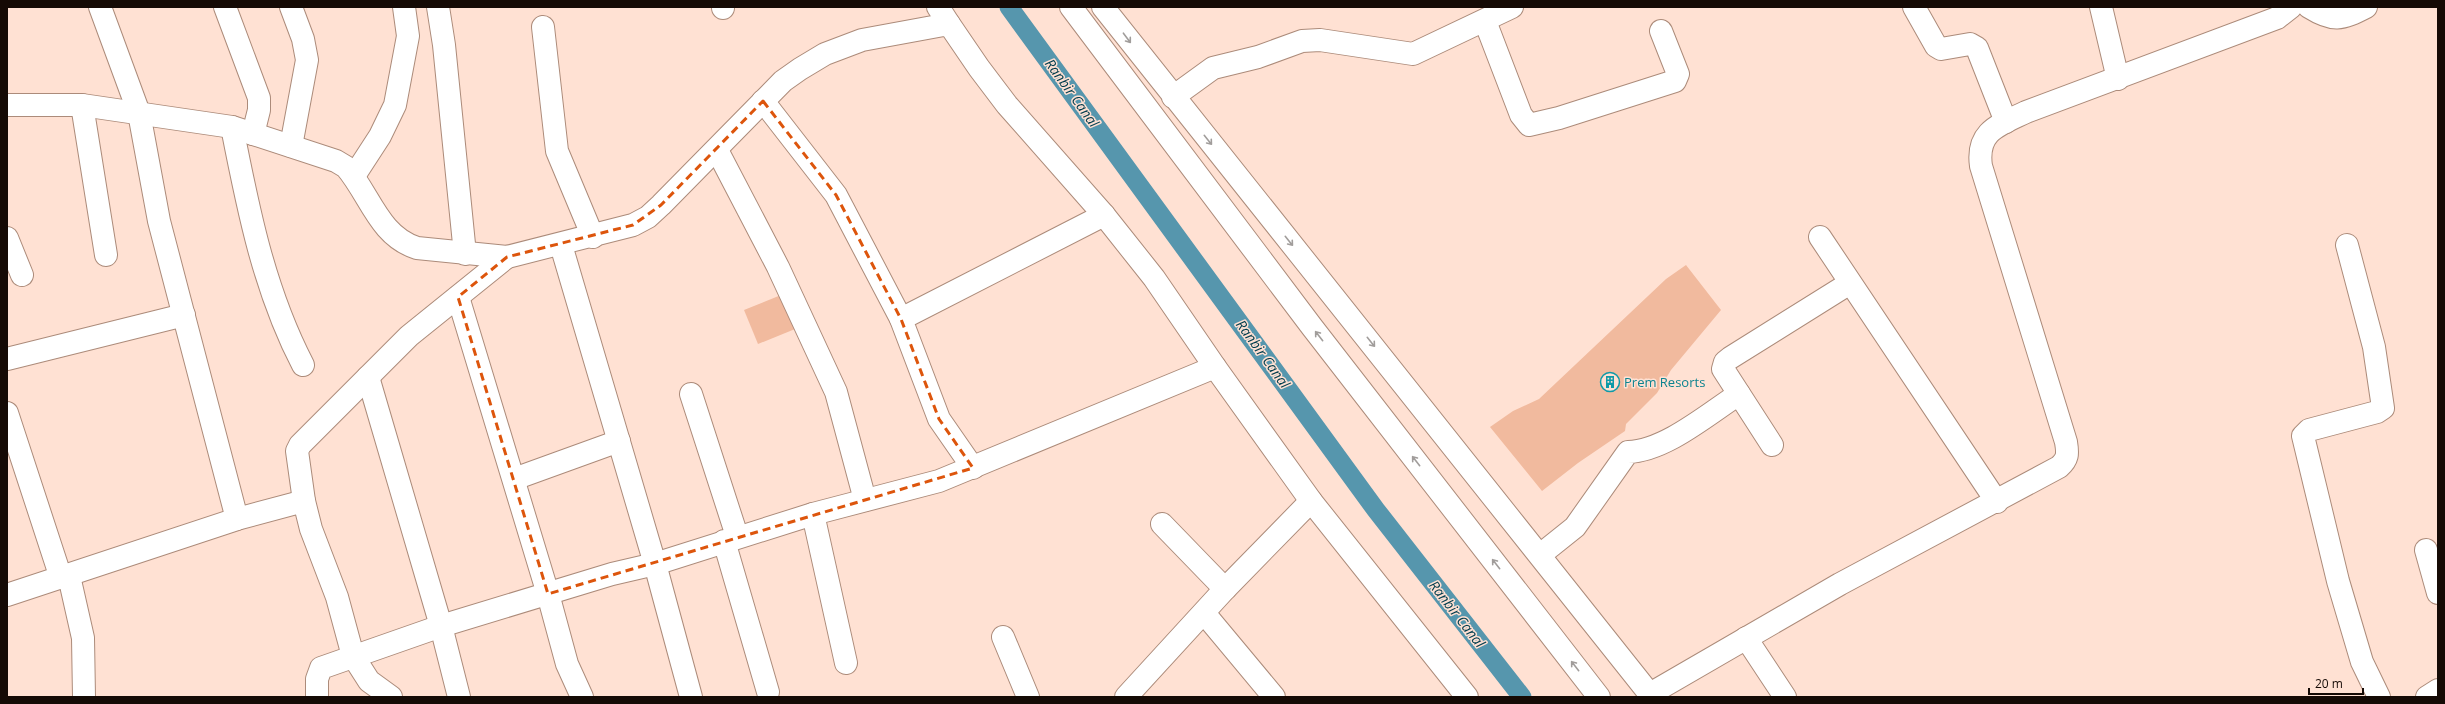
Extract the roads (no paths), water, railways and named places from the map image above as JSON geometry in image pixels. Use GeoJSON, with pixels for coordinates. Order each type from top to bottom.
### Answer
{"type":"FeatureCollection","features":[{"type":"Feature","properties":{"kind":"main road"},"geometry":{"type":"LineString","coordinates":[[100,7],[139,113],[159,221],[237,518]]}},
{"type":"Feature","properties":{"kind":"main road"},"geometry":{"type":"LineString","coordinates":[[225,7],[258,98],[259,110],[253,134]]}},
{"type":"Feature","properties":{"kind":"main road"},"geometry":{"type":"LineString","coordinates":[[291,7],[303,39],[306,60],[291,146]]}},
{"type":"Feature","properties":{"kind":"main road"},"geometry":{"type":"LineString","coordinates":[[354,176],[380,136],[396,105],[408,36],[404,7]]}},
{"type":"Feature","properties":{"kind":"main road"},"geometry":{"type":"LineString","coordinates":[[438,7],[444,45],[465,254]]}},
{"type":"Feature","properties":{"kind":"main road"},"geometry":{"type":"LineString","coordinates":[[1071,7],[1312,327],[1600,697]]}},
{"type":"Feature","properties":{"kind":"main road"},"geometry":{"type":"LineString","coordinates":[[1103,7],[1173,97],[1651,696],[1746,638],[1840,584],[1997,502],[2059,467],[2066,461],[2068,454],[1981,166],[1981,146],[1985,137],[2006,122],[2026,112],[2118,79],[2277,18],[2291,7]]}},
{"type":"Feature","properties":{"kind":"main road"},"geometry":{"type":"LineString","coordinates":[[1173,97],[1213,68],[1258,57],[1302,41],[1320,40],[1413,54],[1512,7]]}},
{"type":"Feature","properties":{"kind":"main road"},"geometry":{"type":"LineString","coordinates":[[1914,7],[1936,46],[1941,49],[1970,44],[1977,48],[2006,122]]}},
{"type":"Feature","properties":{"kind":"main road"},"geometry":{"type":"LineString","coordinates":[[2101,7],[2118,79]]}},
{"type":"Feature","properties":{"kind":"main road"},"geometry":{"type":"LineString","coordinates":[[2309,7],[2324,16],[2334,19],[2347,16],[2366,7]]}},
{"type":"Feature","properties":{"kind":"main road"},"geometry":{"type":"LineString","coordinates":[[7,105],[82,105],[232,127],[336,161],[346,167],[354,176],[380,220],[397,239],[417,248],[507,257],[633,225],[648,217],[717,150],[783,81],[825,54],[944,15],[979,68],[1007,105],[1104,215],[1154,278],[1215,367],[1311,501],[1467,697]]}},
{"type":"Feature","properties":{"kind":"main road"},"geometry":{"type":"LineString","coordinates":[[1485,21],[1522,115],[1528,125],[1553,119],[1675,81],[1678,74],[1661,31]]}},
{"type":"Feature","properties":{"kind":"main road"},"geometry":{"type":"LineString","coordinates":[[543,27],[558,151],[593,236]]}},
{"type":"Feature","properties":{"kind":"main road"},"geometry":{"type":"LineString","coordinates":[[763,101],[836,196],[901,319],[939,419],[973,468]]}},
{"type":"Feature","properties":{"kind":"main road"},"geometry":{"type":"LineString","coordinates":[[82,105],[106,255]]}},
{"type":"Feature","properties":{"kind":"main road"},"geometry":{"type":"LineString","coordinates":[[232,127],[252,228],[269,285],[292,344],[303,365]]}},
{"type":"Feature","properties":{"kind":"main road"},"geometry":{"type":"LineString","coordinates":[[717,150],[778,267],[836,392],[865,500]]}},
{"type":"Feature","properties":{"kind":"main road"},"geometry":{"type":"LineString","coordinates":[[901,319],[1104,215]]}},
{"type":"Feature","properties":{"kind":"main road"},"geometry":{"type":"LineString","coordinates":[[1820,237],[1997,502]]}},
{"type":"Feature","properties":{"kind":"main road"},"geometry":{"type":"LineString","coordinates":[[7,238],[22,275]]}},
{"type":"Feature","properties":{"kind":"main road"},"geometry":{"type":"LineString","coordinates":[[561,244],[655,564],[691,697]]}},
{"type":"Feature","properties":{"kind":"main road"},"geometry":{"type":"LineString","coordinates":[[2348,245],[2374,347],[2383,408],[2377,412],[2309,430],[2303,436],[2338,581],[2362,662],[2377,694]]}},
{"type":"Feature","properties":{"kind":"main road"},"geometry":{"type":"LineString","coordinates":[[391,697],[369,681],[353,656],[337,597],[311,529],[304,501],[297,456],[300,445],[409,336],[507,257]]}},
{"type":"Feature","properties":{"kind":"main road"},"geometry":{"type":"LineString","coordinates":[[1772,445],[1723,369],[1725,362],[1850,283]]}},
{"type":"Feature","properties":{"kind":"main road"},"geometry":{"type":"LineString","coordinates":[[458,297],[514,479],[567,664],[579,696]]}},
{"type":"Feature","properties":{"kind":"main road"},"geometry":{"type":"LineString","coordinates":[[7,359],[184,315]]}},
{"type":"Feature","properties":{"kind":"main road"},"geometry":{"type":"LineString","coordinates":[[318,697],[317,679],[321,668],[353,656],[441,626],[612,574],[655,564],[813,514],[938,481],[973,468],[1215,367]]}},
{"type":"Feature","properties":{"kind":"main road"},"geometry":{"type":"LineString","coordinates":[[368,377],[441,626],[460,697]]}},
{"type":"Feature","properties":{"kind":"main road"},"geometry":{"type":"LineString","coordinates":[[691,394],[731,539],[768,692]]}},
{"type":"Feature","properties":{"kind":"main road"},"geometry":{"type":"LineString","coordinates":[[1540,555],[1575,527],[1628,452],[1640,452],[1663,442],[1739,394]]}},
{"type":"Feature","properties":{"kind":"main road"},"geometry":{"type":"LineString","coordinates":[[7,413],[65,577],[83,638],[84,697]]}},
{"type":"Feature","properties":{"kind":"main road"},"geometry":{"type":"LineString","coordinates":[[514,479],[619,442]]}},
{"type":"Feature","properties":{"kind":"main road"},"geometry":{"type":"LineString","coordinates":[[7,595],[65,577],[237,518],[304,501]]}},
{"type":"Feature","properties":{"kind":"main road"},"geometry":{"type":"LineString","coordinates":[[1126,697],[1225,589],[1311,501]]}},
{"type":"Feature","properties":{"kind":"main road"},"geometry":{"type":"LineString","coordinates":[[813,514],[846,663]]}},
{"type":"Feature","properties":{"kind":"main road"},"geometry":{"type":"LineString","coordinates":[[1162,524],[1225,589]]}},
{"type":"Feature","properties":{"kind":"main road"},"geometry":{"type":"LineString","coordinates":[[2426,550],[2438,593]]}},
{"type":"Feature","properties":{"kind":"main road"},"geometry":{"type":"LineString","coordinates":[[1204,613],[1274,697]]}},
{"type":"Feature","properties":{"kind":"main road"},"geometry":{"type":"LineString","coordinates":[[1003,637],[1028,697]]}},
{"type":"Feature","properties":{"kind":"main road"},"geometry":{"type":"LineString","coordinates":[[1746,638],[1785,697]]}},
{"type":"Feature","properties":{"kind":"main road"},"geometry":{"type":"LineString","coordinates":[[2427,697],[2438,690]]}},
{"type":"Feature","properties":{"kind":"waterway","name":"Ranbir Canal"},"geometry":{"type":"LineString","coordinates":[[1009,7],[1376,510],[1522,697]]}},
{"type":"Feature","properties":{"kind":"place","name":"Prem Resorts"},"geometry":{"type":"Point","coordinates":[1610,382]}}]}
